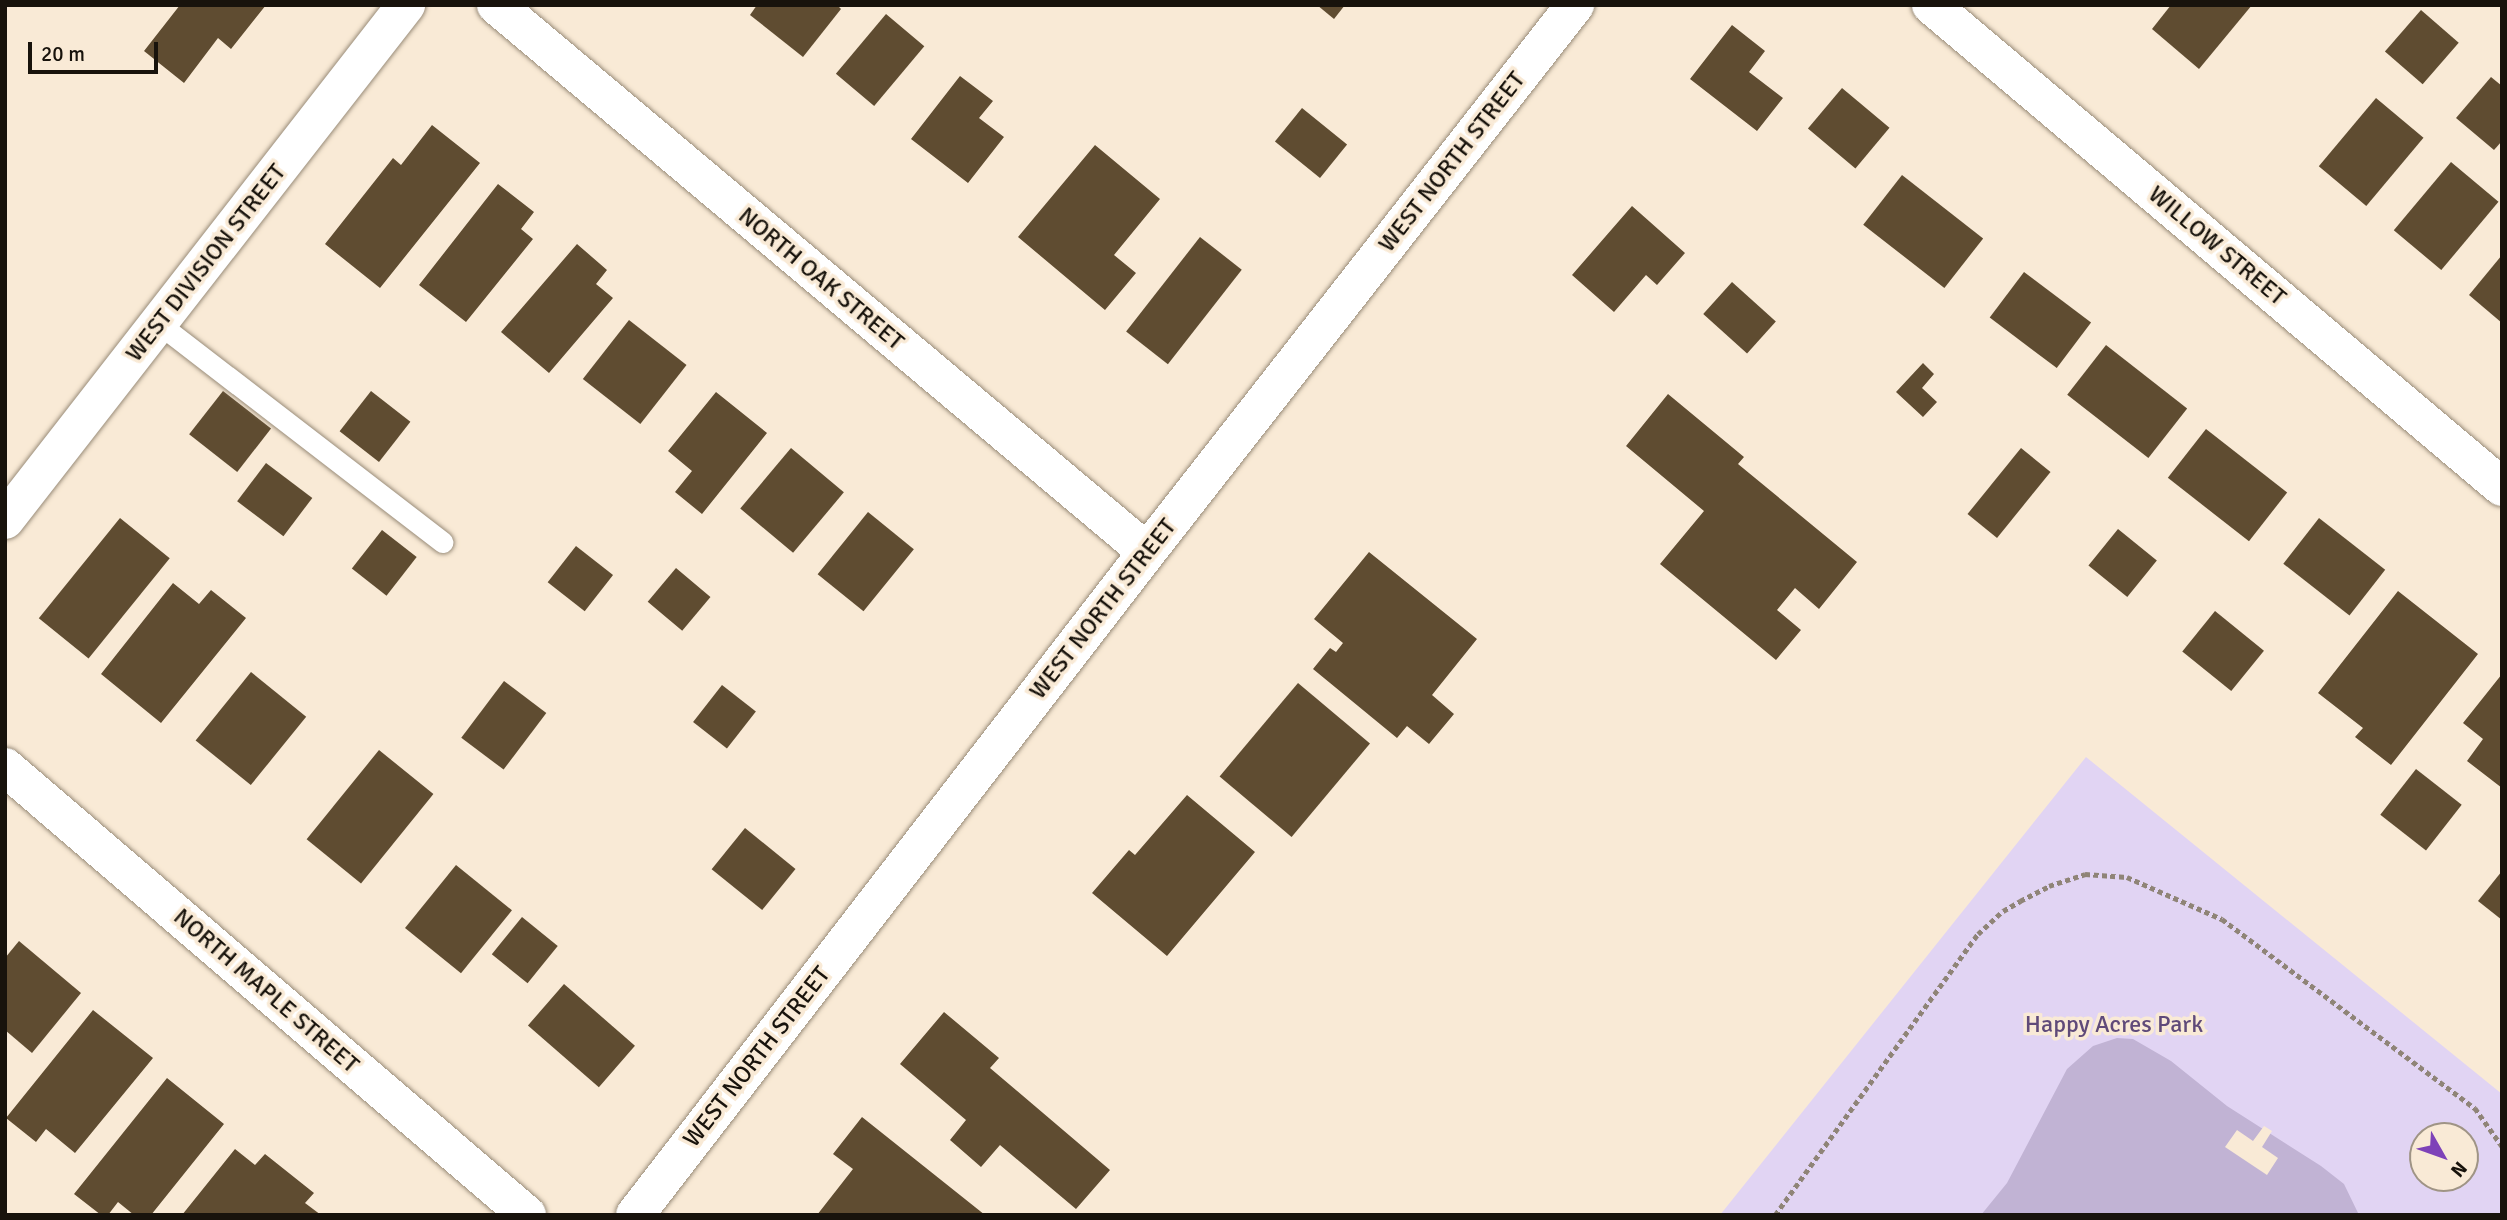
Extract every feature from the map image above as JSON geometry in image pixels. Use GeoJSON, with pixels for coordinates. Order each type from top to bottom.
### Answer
{"type":"FeatureCollection","features":[{"type":"Feature","properties":{"kind":"street","name":"WEST DIVISION STREET"},"geometry":{"type":"LineString","coordinates":[[5,520],[406,5]]}},
{"type":"Feature","properties":{"kind":"street","name":"NORTH OAK STREET"},"geometry":{"type":"LineString","coordinates":[[496,5],[1147,552]]}},
{"type":"Feature","properties":{"kind":"street","name":"WEST NORTH STREET"},"geometry":{"type":"LineString","coordinates":[[635,1215],[1147,552],[1575,5]]}},
{"type":"Feature","properties":{"kind":"street","name":"WILLOW STREET"},"geometry":{"type":"LineString","coordinates":[[1931,5],[2502,486]]}},
{"type":"Feature","properties":{"kind":"street","name":"NORTH MAPLE STREET"},"geometry":{"type":"LineString","coordinates":[[5,767],[527,1215]]}},
{"type":"Feature","properties":{"kind":"lane"},"geometry":{"type":"LineString","coordinates":[[158,323],[442,542]]}},
{"type":"Feature","properties":{"kind":"path"},"geometry":{"type":"LineString","coordinates":[[1775,1215],[1978,934],[2003,911],[2020,901],[2049,886],[2085,874],[2127,877],[2222,919],[2475,1108],[2502,1146]]}},
{"type":"Feature","properties":{"kind":"green space","name":"Happy Acres Park"},"geometry":{"type":"Polygon","coordinates":[[[2086,757],[2502,1094],[2502,1215],[1720,1215],[2086,757]]]}},
{"type":"Feature","properties":{"kind":"shaded area"},"geometry":{"type":"Polygon","coordinates":[[[2117,1038],[2133,1039],[2171,1061],[2227,1106],[2321,1166],[2344,1184],[2359,1215],[1981,1215],[2007,1183],[2067,1069],[2093,1046],[2117,1038]]]}},
{"type":"Feature","properties":{"kind":"pier"},"geometry":{"type":"Polygon","coordinates":[[[2264,1126],[2272,1131],[2262,1147],[2278,1158],[2267,1175],[2225,1147],[2237,1130],[2253,1141],[2264,1126]]]}},
{"type":"Feature","properties":{"kind":"building"},"geometry":{"type":"Polygon","coordinates":[[[180,5],[266,5],[231,49],[218,38],[184,83],[144,51],[180,5]]]}},
{"type":"Feature","properties":{"kind":"building"},"geometry":{"type":"Polygon","coordinates":[[[757,5],[837,5],[841,9],[803,57],[750,15],[757,5]]]}},
{"type":"Feature","properties":{"kind":"building"},"geometry":{"type":"Polygon","coordinates":[[[1317,5],[1345,5],[1334,19],[1317,5]]]}},
{"type":"Feature","properties":{"kind":"building"},"geometry":{"type":"Polygon","coordinates":[[[2171,5],[2252,5],[2199,69],[2152,29],[2171,5]]]}},
{"type":"Feature","properties":{"kind":"building"},"geometry":{"type":"Polygon","coordinates":[[[2421,10],[2459,43],[2423,84],[2385,52],[2421,10]]]}},
{"type":"Feature","properties":{"kind":"building"},"geometry":{"type":"Polygon","coordinates":[[[886,14],[924,46],[874,106],[836,74],[886,14]]]}},
{"type":"Feature","properties":{"kind":"building"},"geometry":{"type":"Polygon","coordinates":[[[1732,25],[1765,51],[1749,72],[1783,98],[1757,131],[1690,79],[1732,25]]]}},
{"type":"Feature","properties":{"kind":"building"},"geometry":{"type":"Polygon","coordinates":[[[960,76],[993,101],[979,118],[1004,137],[968,183],[911,139],[960,76]]]}},
{"type":"Feature","properties":{"kind":"building"},"geometry":{"type":"Polygon","coordinates":[[[2491,77],[2502,86],[2502,141],[2494,150],[2456,118],[2491,77]]]}},
{"type":"Feature","properties":{"kind":"building"},"geometry":{"type":"Polygon","coordinates":[[[1842,88],[1889,128],[1855,168],[1808,129],[1842,88]]]}},
{"type":"Feature","properties":{"kind":"building"},"geometry":{"type":"Polygon","coordinates":[[[2376,98],[2423,138],[2366,206],[2319,166],[2376,98]]]}},
{"type":"Feature","properties":{"kind":"building"},"geometry":{"type":"Polygon","coordinates":[[[1302,108],[1347,145],[1320,178],[1275,141],[1302,108]]]}},
{"type":"Feature","properties":{"kind":"building"},"geometry":{"type":"Polygon","coordinates":[[[432,125],[480,163],[380,288],[325,244],[393,158],[401,165],[432,125]]]}},
{"type":"Feature","properties":{"kind":"building"},"geometry":{"type":"Polygon","coordinates":[[[1095,145],[1160,199],[1114,255],[1136,273],[1105,310],[1018,237],[1095,145]]]}},
{"type":"Feature","properties":{"kind":"building"},"geometry":{"type":"Polygon","coordinates":[[[2451,162],[2498,202],[2441,270],[2394,230],[2451,162]]]}},
{"type":"Feature","properties":{"kind":"building"},"geometry":{"type":"Polygon","coordinates":[[[1902,175],[1983,238],[1944,288],[1863,225],[1902,175]]]}},
{"type":"Feature","properties":{"kind":"building"},"geometry":{"type":"Polygon","coordinates":[[[498,184],[534,212],[521,229],[533,239],[466,322],[419,285],[498,184]]]}},
{"type":"Feature","properties":{"kind":"building"},"geometry":{"type":"Polygon","coordinates":[[[1632,206],[1685,253],[1657,285],[1646,275],[1614,312],[1572,275],[1632,206]]]}},
{"type":"Feature","properties":{"kind":"building"},"geometry":{"type":"Polygon","coordinates":[[[1200,237],[1242,270],[1168,364],[1126,332],[1200,237]]]}},
{"type":"Feature","properties":{"kind":"building"},"geometry":{"type":"Polygon","coordinates":[[[577,244],[607,270],[596,284],[613,298],[549,373],[501,332],[577,244]]]}},
{"type":"Feature","properties":{"kind":"building"},"geometry":{"type":"Polygon","coordinates":[[[2502,255],[2502,323],[2469,295],[2502,255]]]}},
{"type":"Feature","properties":{"kind":"building"},"geometry":{"type":"Polygon","coordinates":[[[2024,272],[2091,323],[2057,368],[1990,318],[2024,272]]]}},
{"type":"Feature","properties":{"kind":"building"},"geometry":{"type":"Polygon","coordinates":[[[1732,282],[1776,321],[1747,353],[1703,314],[1732,282]]]}},
{"type":"Feature","properties":{"kind":"building"},"geometry":{"type":"Polygon","coordinates":[[[629,320],[687,365],[640,424],[583,379],[629,320]]]}},
{"type":"Feature","properties":{"kind":"building"},"geometry":{"type":"Polygon","coordinates":[[[2106,345],[2187,408],[2148,458],[2067,395],[2106,345]]]}},
{"type":"Feature","properties":{"kind":"building"},"geometry":{"type":"Polygon","coordinates":[[[1923,363],[1934,374],[1922,388],[1937,402],[1923,417],[1896,392],[1923,363]]]}},
{"type":"Feature","properties":{"kind":"building"},"geometry":{"type":"Polygon","coordinates":[[[223,391],[271,429],[237,472],[189,434],[223,391]]]}},
{"type":"Feature","properties":{"kind":"building"},"geometry":{"type":"Polygon","coordinates":[[[371,391],[410,422],[379,462],[340,431],[371,391]]]}},
{"type":"Feature","properties":{"kind":"building"},"geometry":{"type":"Polygon","coordinates":[[[716,392],[767,433],[702,514],[675,492],[692,471],[668,451],[716,392]]]}},
{"type":"Feature","properties":{"kind":"building"},"geometry":{"type":"Polygon","coordinates":[[[1668,394],[1744,457],[1738,464],[1857,562],[1819,609],[1795,588],[1777,610],[1801,630],[1776,660],[1660,564],[1704,511],[1626,446],[1668,394]]]}},
{"type":"Feature","properties":{"kind":"building"},"geometry":{"type":"Polygon","coordinates":[[[2206,429],[2287,492],[2249,541],[2168,478],[2206,429]]]}},
{"type":"Feature","properties":{"kind":"building"},"geometry":{"type":"Polygon","coordinates":[[[791,448],[844,492],[793,553],[740,509],[791,448]]]}},
{"type":"Feature","properties":{"kind":"building"},"geometry":{"type":"Polygon","coordinates":[[[2021,448],[2051,472],[1997,538],[1968,514],[2021,448]]]}},
{"type":"Feature","properties":{"kind":"building"},"geometry":{"type":"Polygon","coordinates":[[[266,463],[312,498],[283,536],[237,501],[266,463]]]}},
{"type":"Feature","properties":{"kind":"building"},"geometry":{"type":"Polygon","coordinates":[[[868,512],[914,549],[864,611],[818,574],[868,512]]]}},
{"type":"Feature","properties":{"kind":"building"},"geometry":{"type":"Polygon","coordinates":[[[120,518],[170,558],[89,659],[39,618],[120,518]]]}},
{"type":"Feature","properties":{"kind":"building"},"geometry":{"type":"Polygon","coordinates":[[[2319,518],[2385,570],[2349,615],[2283,564],[2319,518]]]}},
{"type":"Feature","properties":{"kind":"building"},"geometry":{"type":"Polygon","coordinates":[[[2118,529],[2157,560],[2127,597],[2088,566],[2118,529]]]}},
{"type":"Feature","properties":{"kind":"building"},"geometry":{"type":"Polygon","coordinates":[[[382,530],[417,557],[387,596],[352,569],[382,530]]]}},
{"type":"Feature","properties":{"kind":"building"},"geometry":{"type":"Polygon","coordinates":[[[576,546],[613,575],[585,611],[548,582],[576,546]]]}},
{"type":"Feature","properties":{"kind":"building"},"geometry":{"type":"Polygon","coordinates":[[[1369,552],[1477,639],[1432,695],[1454,714],[1429,744],[1407,726],[1397,738],[1313,669],[1330,648],[1336,652],[1343,643],[1314,619],[1369,552]]]}},
{"type":"Feature","properties":{"kind":"building"},"geometry":{"type":"Polygon","coordinates":[[[676,568],[710,597],[682,631],[648,602],[676,568]]]}},
{"type":"Feature","properties":{"kind":"building"},"geometry":{"type":"Polygon","coordinates":[[[173,583],[199,604],[211,590],[246,618],[161,723],[101,674],[173,583]]]}},
{"type":"Feature","properties":{"kind":"building"},"geometry":{"type":"Polygon","coordinates":[[[2398,591],[2478,654],[2391,765],[2355,737],[2363,728],[2318,693],[2398,591]]]}},
{"type":"Feature","properties":{"kind":"building"},"geometry":{"type":"Polygon","coordinates":[[[2215,611],[2264,651],[2231,691],[2182,651],[2215,611]]]}},
{"type":"Feature","properties":{"kind":"building"},"geometry":{"type":"Polygon","coordinates":[[[251,672],[306,717],[251,785],[196,740],[251,672]]]}},
{"type":"Feature","properties":{"kind":"building"},"geometry":{"type":"Polygon","coordinates":[[[2502,674],[2502,788],[2467,761],[2483,739],[2463,723],[2502,674]]]}},
{"type":"Feature","properties":{"kind":"building"},"geometry":{"type":"Polygon","coordinates":[[[504,681],[546,713],[504,770],[461,738],[504,681]]]}},
{"type":"Feature","properties":{"kind":"building"},"geometry":{"type":"Polygon","coordinates":[[[1298,683],[1370,743],[1292,837],[1220,776],[1298,683]]]}},
{"type":"Feature","properties":{"kind":"building"},"geometry":{"type":"Polygon","coordinates":[[[722,685],[756,711],[727,749],[693,722],[722,685]]]}},
{"type":"Feature","properties":{"kind":"building"},"geometry":{"type":"Polygon","coordinates":[[[379,750],[433,794],[361,883],[307,839],[379,750]]]}},
{"type":"Feature","properties":{"kind":"building"},"geometry":{"type":"Polygon","coordinates":[[[2416,769],[2462,805],[2426,850],[2380,815],[2416,769]]]}},
{"type":"Feature","properties":{"kind":"building"},"geometry":{"type":"Polygon","coordinates":[[[1187,795],[1255,852],[1167,956],[1092,893],[1129,850],[1135,855],[1187,795]]]}},
{"type":"Feature","properties":{"kind":"building"},"geometry":{"type":"Polygon","coordinates":[[[745,828],[796,869],[762,910],[712,869],[745,828]]]}},
{"type":"Feature","properties":{"kind":"building"},"geometry":{"type":"Polygon","coordinates":[[[456,865],[512,910],[461,973],[405,928],[456,865]]]}},
{"type":"Feature","properties":{"kind":"building"},"geometry":{"type":"Polygon","coordinates":[[[2502,871],[2502,920],[2478,901],[2502,871]]]}},
{"type":"Feature","properties":{"kind":"building"},"geometry":{"type":"Polygon","coordinates":[[[522,917],[558,946],[528,983],[492,954],[522,917]]]}},
{"type":"Feature","properties":{"kind":"building"},"geometry":{"type":"Polygon","coordinates":[[[19,941],[81,993],[32,1053],[5,1030],[5,958],[19,941]]]}},
{"type":"Feature","properties":{"kind":"building"},"geometry":{"type":"Polygon","coordinates":[[[564,984],[635,1046],[599,1087],[528,1026],[564,984]]]}},
{"type":"Feature","properties":{"kind":"building"},"geometry":{"type":"Polygon","coordinates":[[[93,1010],[153,1058],[75,1153],[46,1129],[36,1142],[6,1118],[93,1010]]]}},
{"type":"Feature","properties":{"kind":"building"},"geometry":{"type":"Polygon","coordinates":[[[944,1012],[999,1058],[990,1068],[1110,1170],[1076,1209],[1000,1145],[981,1167],[950,1140],[966,1120],[900,1064],[944,1012]]]}},
{"type":"Feature","properties":{"kind":"building"},"geometry":{"type":"Polygon","coordinates":[[[167,1078],[224,1124],[151,1215],[134,1215],[118,1202],[108,1215],[101,1215],[74,1194],[167,1078]]]}},
{"type":"Feature","properties":{"kind":"building"},"geometry":{"type":"Polygon","coordinates":[[[862,1117],[985,1215],[817,1215],[853,1169],[833,1154],[862,1117]]]}},
{"type":"Feature","properties":{"kind":"building"},"geometry":{"type":"Polygon","coordinates":[[[235,1149],[255,1165],[265,1154],[314,1193],[305,1203],[321,1215],[182,1215],[235,1149]]]}}]}
